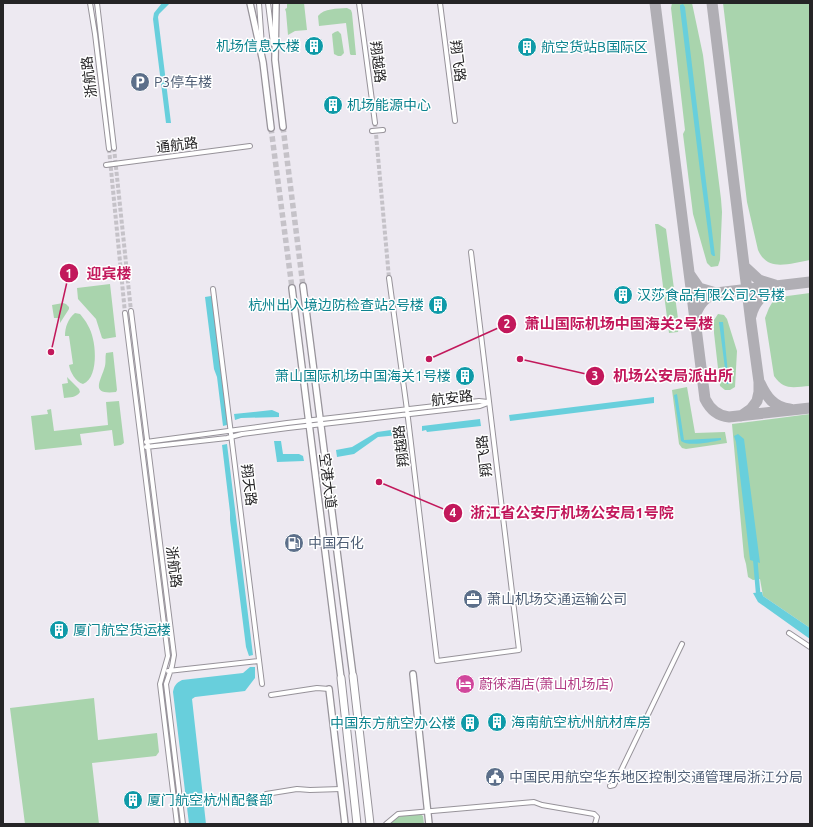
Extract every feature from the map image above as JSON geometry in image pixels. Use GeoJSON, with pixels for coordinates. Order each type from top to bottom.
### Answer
{"type":"FeatureCollection","features":[{"type":"Feature","properties":{"kind":"highway"},"geometry":{"type":"LineString","coordinates":[[353,676],[370,824]]}},
{"type":"Feature","properties":{"kind":"highway"},"geometry":{"type":"LineString","coordinates":[[341,678],[357,824]]}},
{"type":"Feature","properties":{"kind":"main road"},"geometry":{"type":"LineString","coordinates":[[250,3],[263,62],[271,128]]}},
{"type":"Feature","properties":{"kind":"main road"},"geometry":{"type":"LineString","coordinates":[[276,3],[275,60],[283,127]]}},
{"type":"Feature","properties":{"kind":"main road","name":"空港大道"},"geometry":{"type":"LineString","coordinates":[[304,286],[353,676]]}},
{"type":"Feature","properties":{"kind":"main road","name":"空港大道"},"geometry":{"type":"LineString","coordinates":[[292,288],[341,678]]}},
{"type":"Feature","properties":{"kind":"main road"},"geometry":{"type":"LineString","coordinates":[[413,674],[429,824]]}},
{"type":"Feature","properties":{"kind":"main road"},"geometry":{"type":"LineString","coordinates":[[330,689],[345,824]]}},
{"type":"Feature","properties":{"kind":"street","name":"浙航路"},"geometry":{"type":"LineString","coordinates":[[90,3],[111,148],[97,3]]}},
{"type":"Feature","properties":{"kind":"street"},"geometry":{"type":"LineString","coordinates":[[259,3],[263,62]]}},
{"type":"Feature","properties":{"kind":"street"},"geometry":{"type":"LineString","coordinates":[[268,3],[275,60]]}},
{"type":"Feature","properties":{"kind":"street","name":"翔越路"},"geometry":{"type":"LineString","coordinates":[[359,3],[375,123]]}},
{"type":"Feature","properties":{"kind":"street","name":"翔飞路"},"geometry":{"type":"LineString","coordinates":[[440,3],[455,121]]}},
{"type":"Feature","properties":{"kind":"street"},"geometry":{"type":"LineString","coordinates":[[372,131],[383,130]]}},
{"type":"Feature","properties":{"kind":"street","name":"通航路"},"geometry":{"type":"LineString","coordinates":[[106,165],[250,146]]}},
{"type":"Feature","properties":{"kind":"street","name":"翔飞路"},"geometry":{"type":"LineString","coordinates":[[436,661],[519,650],[471,252]]}},
{"type":"Feature","properties":{"kind":"street","name":"翔越路"},"geometry":{"type":"LineString","coordinates":[[389,278],[408,412],[436,661]]}},
{"type":"Feature","properties":{"kind":"street","name":"翔天路"},"geometry":{"type":"LineString","coordinates":[[213,289],[262,684]]}},
{"type":"Feature","properties":{"kind":"street","name":"浙航路"},"geometry":{"type":"LineString","coordinates":[[131,312],[174,656],[171,671],[166,684],[183,824]]}},
{"type":"Feature","properties":{"kind":"street","name":"浙航路"},"geometry":{"type":"LineString","coordinates":[[125,313],[168,656],[160,684],[177,824]]}},
{"type":"Feature","properties":{"kind":"street","name":"航安路"},"geometry":{"type":"LineString","coordinates":[[147,441],[231,430],[408,412],[479,401],[488,402]]}},
{"type":"Feature","properties":{"kind":"street","name":"航安路"},"geometry":{"type":"LineString","coordinates":[[148,448],[232,437],[309,423]]}},
{"type":"Feature","properties":{"kind":"street"},"geometry":{"type":"LineString","coordinates":[[147,441],[142,445],[148,448]]}},
{"type":"Feature","properties":{"kind":"street"},"geometry":{"type":"LineString","coordinates":[[789,634],[810,647]]}},
{"type":"Feature","properties":{"kind":"street"},"geometry":{"type":"LineString","coordinates":[[610,786],[614,785],[682,644]]}},
{"type":"Feature","properties":{"kind":"street"},"geometry":{"type":"LineString","coordinates":[[164,672],[259,661]]}},
{"type":"Feature","properties":{"kind":"street"},"geometry":{"type":"LineString","coordinates":[[270,695],[317,688],[330,689]]}},
{"type":"Feature","properties":{"kind":"street"},"geometry":{"type":"LineString","coordinates":[[263,798],[266,794],[297,789],[341,789]]}},
{"type":"Feature","properties":{"kind":"street"},"geometry":{"type":"LineString","coordinates":[[386,824],[398,814],[534,802],[542,805],[594,814],[596,817],[595,824]]}},
{"type":"Feature","properties":{"kind":"green space"},"geometry":{"type":"Polygon","coordinates":[[[287,3],[304,3],[307,30],[295,31],[288,35],[285,9],[287,8],[287,3]]]}},
{"type":"Feature","properties":{"kind":"green space"},"geometry":{"type":"Polygon","coordinates":[[[672,3],[692,3],[703,55],[722,212],[720,260],[718,266],[711,267],[707,263],[693,214],[683,134],[685,130],[671,8],[672,3]]]}},
{"type":"Feature","properties":{"kind":"green space"},"geometry":{"type":"Polygon","coordinates":[[[723,3],[810,3],[810,260],[780,265],[774,264],[768,262],[762,257],[758,250],[747,202],[723,3]]]}},
{"type":"Feature","properties":{"kind":"green space"},"geometry":{"type":"Polygon","coordinates":[[[347,8],[351,10],[352,13],[356,55],[350,54],[346,23],[319,26],[318,16],[321,13],[331,9],[347,8]]]}},
{"type":"Feature","properties":{"kind":"green space"},"geometry":{"type":"Polygon","coordinates":[[[338,31],[341,34],[344,53],[341,56],[334,54],[332,34],[338,31]]]}},
{"type":"Feature","properties":{"kind":"green space"},"geometry":{"type":"Polygon","coordinates":[[[655,224],[658,224],[666,229],[679,326],[678,332],[669,333],[655,224]]]}},
{"type":"Feature","properties":{"kind":"green space"},"geometry":{"type":"Polygon","coordinates":[[[110,284],[116,337],[104,339],[102,338],[96,319],[78,299],[77,288],[110,284]]]}},
{"type":"Feature","properties":{"kind":"green space"},"geometry":{"type":"Polygon","coordinates":[[[810,293],[810,386],[790,387],[782,384],[774,376],[765,318],[773,301],[780,297],[810,293]]]}},
{"type":"Feature","properties":{"kind":"green space"},"geometry":{"type":"Polygon","coordinates":[[[63,303],[69,307],[69,309],[60,323],[60,318],[54,318],[52,305],[63,303]]]}},
{"type":"Feature","properties":{"kind":"green space"},"geometry":{"type":"Polygon","coordinates":[[[75,313],[80,314],[86,322],[91,332],[94,344],[95,357],[93,371],[88,381],[83,384],[76,379],[71,371],[69,365],[73,364],[69,336],[65,336],[67,323],[75,313]]]}},
{"type":"Feature","properties":{"kind":"green space"},"geometry":{"type":"Polygon","coordinates":[[[718,314],[724,315],[727,319],[737,351],[735,387],[730,390],[725,390],[720,386],[714,333],[714,320],[718,314]]]}},
{"type":"Feature","properties":{"kind":"green space"},"geometry":{"type":"Polygon","coordinates":[[[113,352],[117,390],[116,392],[102,391],[99,386],[105,366],[106,353],[113,352]]]}},
{"type":"Feature","properties":{"kind":"green space"},"geometry":{"type":"Polygon","coordinates":[[[67,377],[79,389],[80,392],[75,396],[64,398],[62,384],[68,383],[67,377]]]}},
{"type":"Feature","properties":{"kind":"green space"},"geometry":{"type":"Polygon","coordinates":[[[687,387],[695,433],[725,432],[727,443],[686,449],[682,448],[679,444],[672,390],[687,387]]]}},
{"type":"Feature","properties":{"kind":"green space"},"geometry":{"type":"Polygon","coordinates":[[[119,401],[124,443],[121,445],[114,446],[112,430],[80,434],[82,445],[35,450],[31,416],[48,414],[47,410],[51,409],[54,431],[108,425],[106,402],[119,401]]]}},
{"type":"Feature","properties":{"kind":"green space"},"geometry":{"type":"Polygon","coordinates":[[[810,414],[810,628],[763,596],[760,579],[753,580],[748,577],[744,557],[732,424],[810,414]]]}},
{"type":"Feature","properties":{"kind":"green space"},"geometry":{"type":"Polygon","coordinates":[[[94,698],[98,740],[157,733],[159,752],[156,756],[92,763],[99,824],[25,824],[10,708],[94,698]]]}},
{"type":"Feature","properties":{"kind":"green space"},"geometry":{"type":"Polygon","coordinates":[[[420,814],[423,816],[424,824],[389,824],[399,817],[420,814]]]}},
{"type":"Feature","properties":{"kind":"water"},"geometry":{"type":"Polygon","coordinates":[[[162,3],[170,3],[158,17],[171,123],[166,123],[153,19],[154,13],[162,3]]]}},
{"type":"Feature","properties":{"kind":"water"},"geometry":{"type":"Polygon","coordinates":[[[683,4],[685,7],[715,256],[711,254],[701,179],[680,8],[680,5],[683,4]]]}},
{"type":"Feature","properties":{"kind":"water"},"geometry":{"type":"Polygon","coordinates":[[[211,296],[228,422],[227,425],[223,426],[205,297],[211,296]]]}},
{"type":"Feature","properties":{"kind":"water"},"geometry":{"type":"Polygon","coordinates":[[[719,322],[723,322],[729,384],[727,384],[719,322]]]}},
{"type":"Feature","properties":{"kind":"water"},"geometry":{"type":"Polygon","coordinates":[[[677,394],[684,440],[721,438],[721,440],[694,444],[684,443],[681,441],[674,395],[677,394]]]}},
{"type":"Feature","properties":{"kind":"water"},"geometry":{"type":"Polygon","coordinates":[[[654,397],[654,403],[510,421],[509,415],[654,397]]]}},
{"type":"Feature","properties":{"kind":"water"},"geometry":{"type":"Polygon","coordinates":[[[272,410],[279,413],[279,417],[241,418],[235,420],[234,414],[272,410]]]}},
{"type":"Feature","properties":{"kind":"water"},"geometry":{"type":"Polygon","coordinates":[[[480,419],[481,426],[427,432],[426,430],[422,431],[422,426],[480,419]]]}},
{"type":"Feature","properties":{"kind":"water"},"geometry":{"type":"Polygon","coordinates":[[[398,429],[399,435],[378,437],[354,454],[337,457],[336,450],[352,447],[377,432],[398,429]]]}},
{"type":"Feature","properties":{"kind":"water"},"geometry":{"type":"Polygon","coordinates":[[[738,434],[744,439],[760,563],[750,560],[736,442],[734,436],[738,434]]]}},
{"type":"Feature","properties":{"kind":"water"},"geometry":{"type":"Polygon","coordinates":[[[274,441],[281,441],[283,454],[299,454],[303,456],[304,461],[277,462],[274,441]]]}},
{"type":"Feature","properties":{"kind":"water"},"geometry":{"type":"Polygon","coordinates":[[[227,444],[253,655],[249,656],[246,647],[222,445],[227,444]]]}},
{"type":"Feature","properties":{"kind":"water"},"geometry":{"type":"Polygon","coordinates":[[[762,592],[763,596],[810,628],[810,639],[758,602],[753,593],[762,592]]]}},
{"type":"Feature","properties":{"kind":"water"},"geometry":{"type":"Polygon","coordinates":[[[250,667],[255,667],[255,678],[245,691],[195,697],[192,699],[206,824],[189,824],[173,692],[174,688],[182,680],[243,673],[250,667]]]}},
{"type":"Feature","properties":{"kind":"waterway"},"geometry":{"type":"LineString","coordinates":[[755,557],[758,592],[760,597]]}},
{"type":"Feature","properties":{"kind":"taxiway"},"geometry":{"type":"LineString","coordinates":[[655,3],[705,399],[714,411],[729,417],[810,408]]}},
{"type":"Feature","properties":{"kind":"taxiway"},"geometry":{"type":"LineString","coordinates":[[712,3],[759,382],[757,401],[751,409],[741,416]]}},
{"type":"Feature","properties":{"kind":"taxiway"},"geometry":{"type":"LineString","coordinates":[[745,267],[759,280],[775,285]]}},
{"type":"Feature","properties":{"kind":"taxiway"},"geometry":{"type":"LineString","coordinates":[[690,275],[699,288],[716,293],[810,282]]}},
{"type":"Feature","properties":{"kind":"taxiway"},"geometry":{"type":"LineString","coordinates":[[751,316],[754,306],[760,298],[776,287]]}},
{"type":"Feature","properties":{"kind":"taxiway"},"geometry":{"type":"LineString","coordinates":[[695,316],[702,302],[716,293]]}},
{"type":"Feature","properties":{"kind":"taxiway"},"geometry":{"type":"LineString","coordinates":[[760,383],[775,404],[790,409]]}},
{"type":"Feature","properties":{"kind":"tunnel"},"geometry":{"type":"LineString","coordinates":[[375,123],[389,278]]}},
{"type":"Feature","properties":{"kind":"tunnel"},"geometry":{"type":"LineString","coordinates":[[283,127],[303,286]]}},
{"type":"Feature","properties":{"kind":"tunnel"},"geometry":{"type":"LineString","coordinates":[[271,128],[292,288]]}},
{"type":"Feature","properties":{"kind":"tunnel"},"geometry":{"type":"LineString","coordinates":[[114,148],[131,311]]}},
{"type":"Feature","properties":{"kind":"tunnel"},"geometry":{"type":"LineString","coordinates":[[109,149],[125,313]]}},
{"type":"Feature","properties":{"kind":"place","name":"机场信息大楼"},"geometry":{"type":"Point","coordinates":[314,46]}},
{"type":"Feature","properties":{"kind":"place","name":"航空货站B国际区"},"geometry":{"type":"Point","coordinates":[527,47]}},
{"type":"Feature","properties":{"kind":"place","name":"P3停车楼"},"geometry":{"type":"Point","coordinates":[140,82]}},
{"type":"Feature","properties":{"kind":"place","name":"机场能源中心"},"geometry":{"type":"Point","coordinates":[333,105]}},
{"type":"Feature","properties":{"kind":"place","name":"汉莎食品有限公司2号楼"},"geometry":{"type":"Point","coordinates":[623,295]}},
{"type":"Feature","properties":{"kind":"place","name":"杭州出入境边防检查站2号楼"},"geometry":{"type":"Point","coordinates":[438,305]}},
{"type":"Feature","properties":{"kind":"place","name":"迎宾楼"},"geometry":{"type":"Point","coordinates":[51,352]}},
{"type":"Feature","properties":{"kind":"place","name":"萧山国际机场中国海关2号楼"},"geometry":{"type":"Point","coordinates":[429,359]}},
{"type":"Feature","properties":{"kind":"place","name":"机场公安局派出所"},"geometry":{"type":"Point","coordinates":[520,359]}},
{"type":"Feature","properties":{"kind":"place","name":"萧山国际机场中国海关1号楼"},"geometry":{"type":"Point","coordinates":[465,376]}},
{"type":"Feature","properties":{"kind":"place","name":"浙江省公安厅机场公安局1号院"},"geometry":{"type":"Point","coordinates":[379,482]}},
{"type":"Feature","properties":{"kind":"place","name":"中国石化"},"geometry":{"type":"Point","coordinates":[294,543]}},
{"type":"Feature","properties":{"kind":"place","name":"萧山机场交通运输公司"},"geometry":{"type":"Point","coordinates":[473,599]}},
{"type":"Feature","properties":{"kind":"place","name":"厦门航空货运楼"},"geometry":{"type":"Point","coordinates":[59,630]}},
{"type":"Feature","properties":{"kind":"place","name":"蔚徕酒店(萧山机场店)"},"geometry":{"type":"Point","coordinates":[465,684]}},
{"type":"Feature","properties":{"kind":"place","name":"海南航空杭州航材库房"},"geometry":{"type":"Point","coordinates":[497,722]}},
{"type":"Feature","properties":{"kind":"place","name":"中国东方航空办公楼"},"geometry":{"type":"Point","coordinates":[470,723]}},
{"type":"Feature","properties":{"kind":"place","name":"中国民用航空华东地区控制交通管理局浙江分局"},"geometry":{"type":"Point","coordinates":[495,777]}},
{"type":"Feature","properties":{"kind":"place","name":"厦门航空杭州配餐部"},"geometry":{"type":"Point","coordinates":[133,800]}}]}
